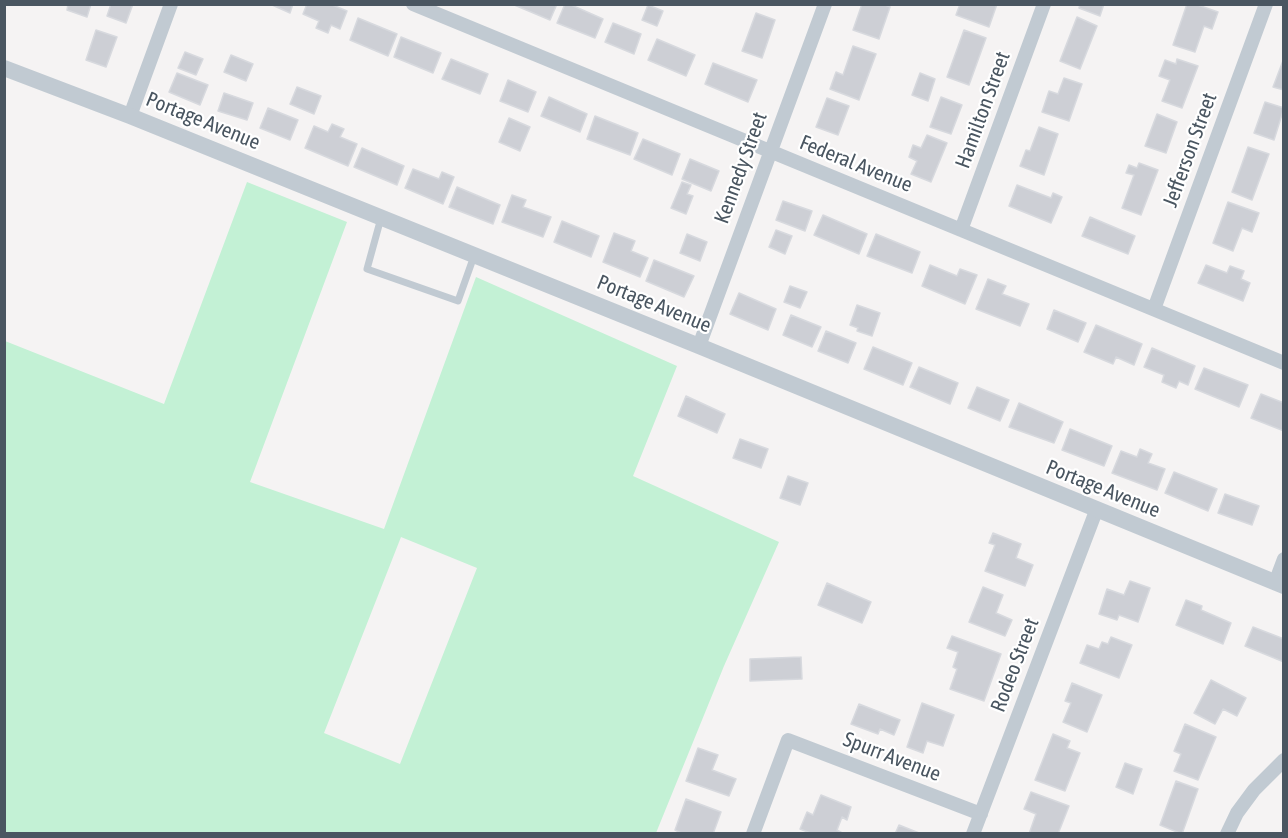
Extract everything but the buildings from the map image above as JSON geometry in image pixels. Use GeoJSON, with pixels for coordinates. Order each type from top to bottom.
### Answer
{"type":"FeatureCollection","features":[{"type":"Feature","properties":{"kind":"street"},"geometry":{"type":"LineString","coordinates":[[130,116],[171,4]]}},
{"type":"Feature","properties":{"kind":"street","name":"Federal Avenue"},"geometry":{"type":"LineString","coordinates":[[413,4],[1284,363]]}},
{"type":"Feature","properties":{"kind":"street","name":"Kennedy Street"},"geometry":{"type":"LineString","coordinates":[[699,346],[825,4]]}},
{"type":"Feature","properties":{"kind":"street","name":"Hamilton Street"},"geometry":{"type":"LineString","coordinates":[[960,230],[1044,4]]}},
{"type":"Feature","properties":{"kind":"street","name":"Jefferson Street"},"geometry":{"type":"LineString","coordinates":[[1154,309],[1266,4]]}},
{"type":"Feature","properties":{"kind":"street","name":"Portage Avenue"},"geometry":{"type":"LineString","coordinates":[[4,68],[130,116],[475,255],[1279,585]]}},
{"type":"Feature","properties":{"kind":"street","name":"Rodeo Street"},"geometry":{"type":"LineString","coordinates":[[973,834],[1096,511]]}},
{"type":"Feature","properties":{"kind":"street"},"geometry":{"type":"LineString","coordinates":[[1279,585],[1284,559]]}},
{"type":"Feature","properties":{"kind":"street","name":"Spurr Avenue"},"geometry":{"type":"LineString","coordinates":[[753,834],[788,741],[981,814]]}},
{"type":"Feature","properties":{"kind":"street"},"geometry":{"type":"LineString","coordinates":[[1227,834],[1237,813],[1254,790],[1284,760]]}},
{"type":"Feature","properties":{"kind":"lane"},"geometry":{"type":"LineString","coordinates":[[381,218],[367,268],[458,301],[475,255]]}},
{"type":"Feature","properties":{"kind":"green space"},"geometry":{"type":"Polygon","coordinates":[[[247,182],[347,222],[250,482],[384,529],[476,277],[677,366],[633,476],[779,542],[724,666],[656,833],[5,833],[5,341],[164,404],[247,182]],[[401,537],[324,733],[400,764],[477,568],[401,537]]]}}]}
